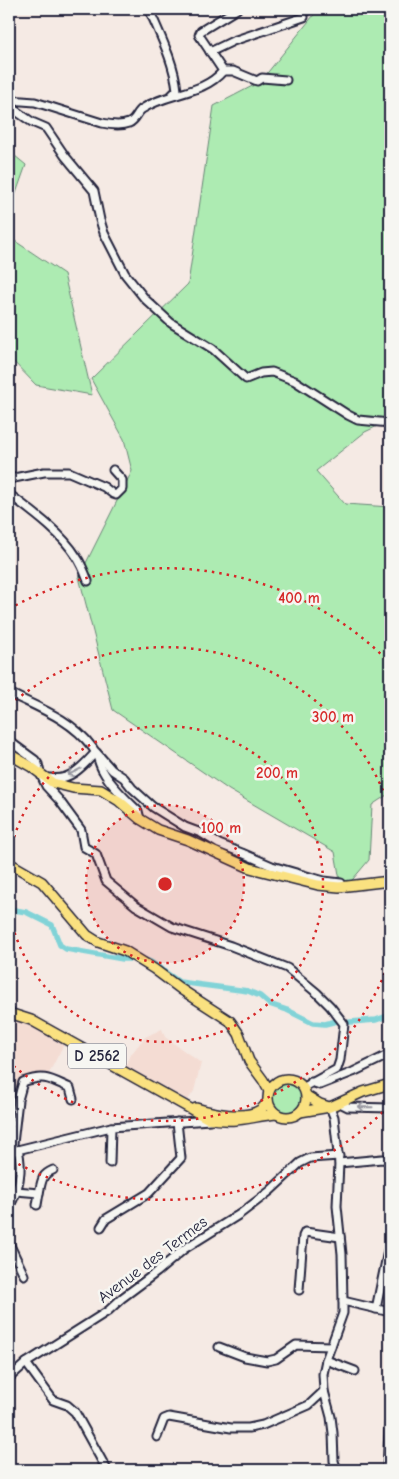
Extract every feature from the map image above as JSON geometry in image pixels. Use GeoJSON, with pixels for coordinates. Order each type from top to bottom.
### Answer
{"type":"FeatureCollection","features":[{"type":"Feature","properties":{"kind":"main road"},"geometry":{"type":"LineString","coordinates":[[9,754],[58,785],[101,790],[119,801],[140,820],[158,830],[188,840],[250,868],[318,885],[339,887],[390,881]]}},
{"type":"Feature","properties":{"kind":"main road"},"geometry":{"type":"LineString","coordinates":[[9,863],[42,882],[87,936],[138,959],[182,990],[230,1020],[239,1034],[249,1061],[269,1091]]}},
{"type":"Feature","properties":{"kind":"main road","name":"D 2562"},"geometry":{"type":"LineString","coordinates":[[9,1013],[31,1020],[183,1104],[203,1119],[227,1118],[254,1113],[260,1110],[268,1101]]}},
{"type":"Feature","properties":{"kind":"main road"},"geometry":{"type":"LineString","coordinates":[[253,1066],[264,1074],[279,1080]]}},
{"type":"Feature","properties":{"kind":"main road"},"geometry":{"type":"LineString","coordinates":[[330,1107],[320,1104],[307,1088],[295,1080],[284,1078],[279,1080],[274,1083],[269,1091],[268,1101],[276,1114],[290,1117],[300,1112],[330,1107],[363,1092],[390,1084]]}},
{"type":"Feature","properties":{"kind":"main road"},"geometry":{"type":"LineString","coordinates":[[300,1112],[306,1102],[307,1088]]}},
{"type":"Feature","properties":{"kind":"main road","name":"D 2562"},"geometry":{"type":"LineString","coordinates":[[183,1104],[240,1121],[276,1114]]}},
{"type":"Feature","properties":{"kind":"street"},"geometry":{"type":"LineString","coordinates":[[149,9],[172,66],[176,81],[177,90],[170,97]]}},
{"type":"Feature","properties":{"kind":"street"},"geometry":{"type":"LineString","coordinates":[[223,71],[198,35],[201,30],[237,9]]}},
{"type":"Feature","properties":{"kind":"street"},"geometry":{"type":"LineString","coordinates":[[210,52],[233,41],[304,18]]}},
{"type":"Feature","properties":{"kind":"street"},"geometry":{"type":"LineString","coordinates":[[9,101],[35,102],[114,125],[129,123],[142,109],[211,82],[223,71],[233,71],[256,81],[262,78],[286,80]]}},
{"type":"Feature","properties":{"kind":"street"},"geometry":{"type":"LineString","coordinates":[[9,101],[16,110],[32,122],[46,128],[65,156],[87,181],[94,191],[104,233],[125,274],[145,299],[171,324],[213,349],[246,379],[272,372],[295,381],[358,420],[390,423]]}},
{"type":"Feature","properties":{"kind":"street"},"geometry":{"type":"LineString","coordinates":[[9,479],[44,472],[69,472],[104,487],[116,495],[122,489],[122,480],[113,470]]}},
{"type":"Feature","properties":{"kind":"street"},"geometry":{"type":"LineString","coordinates":[[9,494],[38,516],[68,545],[77,556],[88,581]]}},
{"type":"Feature","properties":{"kind":"street"},"geometry":{"type":"LineString","coordinates":[[9,689],[11,694],[68,723],[91,745],[112,770],[124,778],[153,807],[185,828],[201,833],[219,844],[272,866],[324,881],[353,885]]}},
{"type":"Feature","properties":{"kind":"street"},"geometry":{"type":"LineString","coordinates":[[9,741],[35,760],[46,786],[81,830],[84,847],[96,854],[106,881],[136,906],[172,927],[231,946],[287,968],[318,993],[330,1006],[344,1024],[340,1060],[337,1069],[307,1088]]}},
{"type":"Feature","properties":{"kind":"street"},"geometry":{"type":"LineString","coordinates":[[42,775],[57,780],[74,773],[80,770],[96,752]]}},
{"type":"Feature","properties":{"kind":"street"},"geometry":{"type":"LineString","coordinates":[[96,752],[103,771],[138,812],[140,820]]}},
{"type":"Feature","properties":{"kind":"street"},"geometry":{"type":"LineString","coordinates":[[307,1088],[353,1072],[390,1054]]}},
{"type":"Feature","properties":{"kind":"street"},"geometry":{"type":"LineString","coordinates":[[13,1151],[18,1100],[23,1082],[41,1077],[48,1078],[70,1088],[74,1099]]}},
{"type":"Feature","properties":{"kind":"street"},"geometry":{"type":"LineString","coordinates":[[340,1103],[348,1107],[390,1108]]}},
{"type":"Feature","properties":{"kind":"street"},"geometry":{"type":"LineString","coordinates":[[330,1107],[334,1117],[339,1160],[337,1206],[343,1314],[330,1346],[323,1374],[324,1391],[331,1417],[336,1470]]}},
{"type":"Feature","properties":{"kind":"street"},"geometry":{"type":"LineString","coordinates":[[13,1151],[111,1127],[203,1119]]}},
{"type":"Feature","properties":{"kind":"street"},"geometry":{"type":"LineString","coordinates":[[101,1226],[106,1219],[149,1193],[181,1158],[177,1122]]}},
{"type":"Feature","properties":{"kind":"street"},"geometry":{"type":"LineString","coordinates":[[110,1163],[111,1127]]}},
{"type":"Feature","properties":{"kind":"street"},"geometry":{"type":"LineString","coordinates":[[9,1208],[20,1176],[21,1158],[13,1151]]}},
{"type":"Feature","properties":{"kind":"street","name":"Avenue des Termes"},"geometry":{"type":"LineString","coordinates":[[9,1378],[26,1363],[108,1311],[184,1249],[240,1214],[270,1191],[300,1162],[310,1158],[339,1160],[382,1158],[390,1160]]}},
{"type":"Feature","properties":{"kind":"street"},"geometry":{"type":"LineString","coordinates":[[37,1205],[44,1176],[53,1170]]}},
{"type":"Feature","properties":{"kind":"street"},"geometry":{"type":"LineString","coordinates":[[16,1191],[40,1192]]}},
{"type":"Feature","properties":{"kind":"street"},"geometry":{"type":"LineString","coordinates":[[299,1290],[303,1236],[305,1232],[340,1237]]}},
{"type":"Feature","properties":{"kind":"street"},"geometry":{"type":"LineString","coordinates":[[376,1309],[390,1241]]}},
{"type":"Feature","properties":{"kind":"street"},"geometry":{"type":"LineString","coordinates":[[9,1243],[24,1276]]}},
{"type":"Feature","properties":{"kind":"street"},"geometry":{"type":"LineString","coordinates":[[343,1301],[390,1312]]}},
{"type":"Feature","properties":{"kind":"street"},"geometry":{"type":"LineString","coordinates":[[219,1348],[245,1357],[268,1361],[276,1359],[296,1345],[330,1346]]}},
{"type":"Feature","properties":{"kind":"street"},"geometry":{"type":"LineString","coordinates":[[326,1360],[355,1372]]}},
{"type":"Feature","properties":{"kind":"street"},"geometry":{"type":"LineString","coordinates":[[26,1363],[53,1400],[67,1405],[75,1412],[107,1470]]}},
{"type":"Feature","properties":{"kind":"street"},"geometry":{"type":"LineString","coordinates":[[157,1437],[164,1420],[169,1417],[231,1428],[249,1428],[263,1425],[309,1405],[324,1391]]}},
{"type":"Feature","properties":{"kind":"street"},"geometry":{"type":"LineString","coordinates":[[387,1470],[390,1411]]}},
{"type":"Feature","properties":{"kind":"shaded area"},"geometry":{"type":"Polygon","coordinates":[[[9,1018],[30,1025],[64,1044],[48,1075],[25,1077],[20,1080],[13,1121],[9,1122],[9,1018]]]}},
{"type":"Feature","properties":{"kind":"shaded area"},"geometry":{"type":"Polygon","coordinates":[[[162,1029],[165,1037],[201,1063],[194,1091],[188,1100],[125,1066],[132,1053],[145,1037],[162,1029]]]}},
{"type":"Feature","properties":{"kind":"green space"},"geometry":{"type":"Polygon","coordinates":[[[318,9],[390,9],[390,420],[365,432],[316,471],[345,504],[390,507],[390,610],[386,616],[390,626],[390,793],[372,805],[369,860],[342,892],[335,852],[229,790],[113,710],[79,577],[132,471],[124,439],[91,379],[188,284],[214,106],[260,82],[318,9]]]}},
{"type":"Feature","properties":{"kind":"green space"},"geometry":{"type":"Polygon","coordinates":[[[9,151],[26,165],[9,213],[9,151]]]}},
{"type":"Feature","properties":{"kind":"green space"},"geometry":{"type":"Polygon","coordinates":[[[9,237],[64,274],[92,395],[36,385],[9,357],[9,237]]]}},
{"type":"Feature","properties":{"kind":"green space"},"geometry":{"type":"Polygon","coordinates":[[[287,1083],[293,1084],[301,1092],[301,1104],[293,1112],[287,1113],[281,1112],[273,1104],[272,1098],[273,1092],[281,1084],[287,1083]]]}},
{"type":"Feature","properties":{"kind":"waterway"},"geometry":{"type":"LineString","coordinates":[[9,909],[26,912],[52,925],[60,945],[66,949],[133,959]]}},
{"type":"Feature","properties":{"kind":"waterway"},"geometry":{"type":"LineString","coordinates":[[146,960],[179,982],[248,991],[260,996],[269,1004],[287,1010],[313,1023],[325,1024],[337,1021]]}},
{"type":"Feature","properties":{"kind":"waterway"},"geometry":{"type":"LineString","coordinates":[[350,1022],[376,1020],[390,1015]]}}]}
